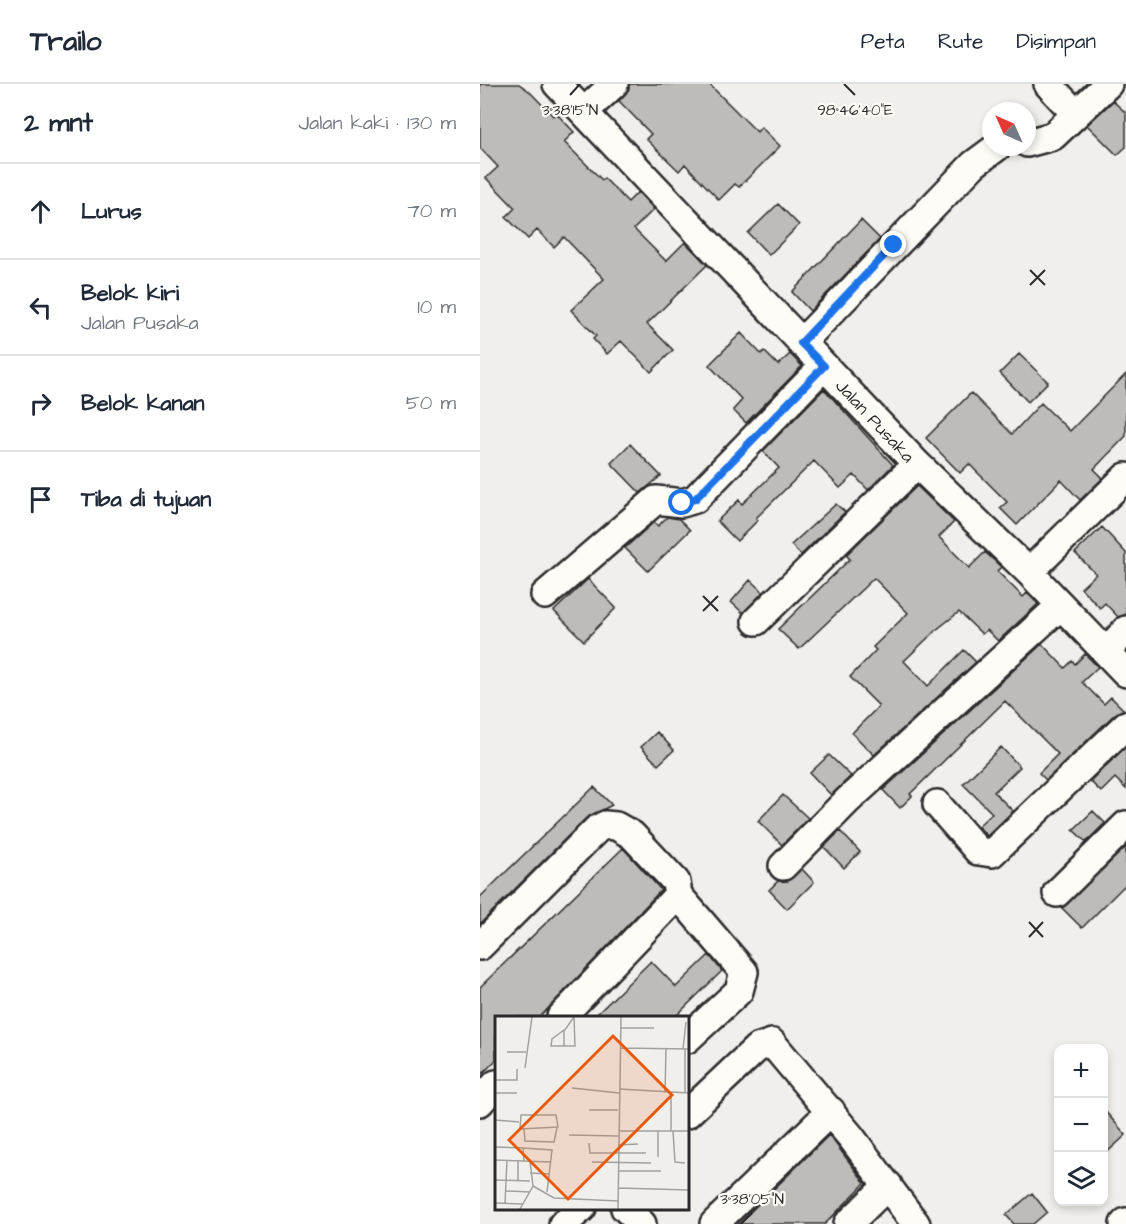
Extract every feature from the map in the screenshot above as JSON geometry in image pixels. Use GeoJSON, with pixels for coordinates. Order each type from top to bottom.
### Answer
{"type":"FeatureCollection","features":[{"type":"Feature","properties":{"kind":"street","name":"Jalan Pusaka"},"geometry":{"type":"LineString","coordinates":[[557,84],[916,464],[1029,572],[1126,673]]}},
{"type":"Feature","properties":{"kind":"street"},"geometry":{"type":"LineString","coordinates":[[584,112],[614,84]]}},
{"type":"Feature","properties":{"kind":"street"},"geometry":{"type":"LineString","coordinates":[[1048,84],[1076,114]]}},
{"type":"Feature","properties":{"kind":"street"},"geometry":{"type":"LineString","coordinates":[[1036,141],[1053,136],[1110,84],[1126,98]]}},
{"type":"Feature","properties":{"kind":"street"},"geometry":{"type":"LineString","coordinates":[[801,343],[966,172],[986,156]]}},
{"type":"Feature","properties":{"kind":"street"},"geometry":{"type":"LineString","coordinates":[[545,595],[656,500],[682,503],[695,499],[824,366]]}},
{"type":"Feature","properties":{"kind":"street"},"geometry":{"type":"LineString","coordinates":[[756,621],[916,464]]}},
{"type":"Feature","properties":{"kind":"street"},"geometry":{"type":"LineString","coordinates":[[1029,572],[1126,477]]}},
{"type":"Feature","properties":{"kind":"street"},"geometry":{"type":"LineString","coordinates":[[783,866],[848,801],[1060,606]]}},
{"type":"Feature","properties":{"kind":"street"},"geometry":{"type":"LineString","coordinates":[[1106,652],[1126,630]]}},
{"type":"Feature","properties":{"kind":"street"},"geometry":{"type":"LineString","coordinates":[[937,804],[978,851],[992,853],[1126,725]]}},
{"type":"Feature","properties":{"kind":"street"},"geometry":{"type":"LineString","coordinates":[[480,946],[597,830],[605,825],[616,826],[632,835],[676,882],[678,895],[744,972],[739,991],[688,1038]]}},
{"type":"Feature","properties":{"kind":"street"},"geometry":{"type":"LineString","coordinates":[[1057,893],[1126,825]]}},
{"type":"Feature","properties":{"kind":"street"},"geometry":{"type":"LineString","coordinates":[[562,1016],[678,895]]}},
{"type":"Feature","properties":{"kind":"street"},"geometry":{"type":"LineString","coordinates":[[688,1112],[757,1048],[772,1043],[831,1111],[916,1224]]}},
{"type":"Feature","properties":{"kind":"street"},"geometry":{"type":"LineString","coordinates":[[480,1102],[495,1085]]}},
{"type":"Feature","properties":{"kind":"street"},"geometry":{"type":"LineString","coordinates":[[714,1224],[831,1111]]}},
{"type":"Feature","properties":{"kind":"street"},"geometry":{"type":"LineString","coordinates":[[848,1224],[888,1185]]}},
{"type":"Feature","properties":{"kind":"street"},"geometry":{"type":"LineString","coordinates":[[563,1224],[581,1209]]}},
{"type":"Feature","properties":{"kind":"street"},"geometry":{"type":"LineString","coordinates":[[626,1209],[642,1224]]}},
{"type":"Feature","properties":{"kind":"building"},"geometry":{"type":"Polygon","coordinates":[[[480,84],[519,84],[529,91],[553,116],[556,113],[574,132],[564,142],[602,180],[604,178],[628,202],[638,192],[654,209],[634,229],[666,261],[685,242],[707,265],[647,324],[673,350],[651,372],[621,341],[607,354],[593,339],[596,336],[571,310],[604,279],[564,237],[554,247],[537,230],[528,239],[506,217],[515,208],[486,178],[498,167],[480,148],[480,84]]]}},
{"type":"Feature","properties":{"kind":"building"},"geometry":{"type":"Polygon","coordinates":[[[629,84],[709,84],[757,132],[761,127],[780,146],[739,187],[735,184],[719,200],[685,164],[679,171],[646,139],[651,134],[619,101],[629,89],[629,84]]]}},
{"type":"Feature","properties":{"kind":"building"},"geometry":{"type":"Polygon","coordinates":[[[1113,101],[1126,113],[1126,147],[1117,155],[1087,125],[1113,101]]]}},
{"type":"Feature","properties":{"kind":"building"},"geometry":{"type":"Polygon","coordinates":[[[778,204],[799,225],[769,255],[748,233],[778,204]]]}},
{"type":"Feature","properties":{"kind":"building"},"geometry":{"type":"Polygon","coordinates":[[[861,220],[880,239],[810,311],[792,292],[861,220]]]}},
{"type":"Feature","properties":{"kind":"building"},"geometry":{"type":"Polygon","coordinates":[[[741,333],[761,354],[764,351],[778,365],[790,354],[802,366],[746,423],[733,410],[742,400],[709,365],[741,333]]]}},
{"type":"Feature","properties":{"kind":"building"},"geometry":{"type":"Polygon","coordinates":[[[1019,354],[1048,382],[1028,402],[1000,373],[1019,354]]]}},
{"type":"Feature","properties":{"kind":"building"},"geometry":{"type":"Polygon","coordinates":[[[1126,374],[1126,436],[1094,469],[1103,478],[1080,500],[1061,480],[1017,525],[1000,508],[1007,502],[969,464],[960,473],[926,438],[971,393],[1012,434],[1041,403],[1070,431],[1126,374]]]}},
{"type":"Feature","properties":{"kind":"building"},"geometry":{"type":"Polygon","coordinates":[[[824,389],[893,465],[868,490],[854,475],[840,488],[814,461],[756,518],[758,520],[737,541],[717,521],[739,500],[742,504],[779,468],[763,451],[824,389]]]}},
{"type":"Feature","properties":{"kind":"building"},"geometry":{"type":"Polygon","coordinates":[[[630,444],[661,476],[640,493],[611,463],[630,444]]]}},
{"type":"Feature","properties":{"kind":"building"},"geometry":{"type":"Polygon","coordinates":[[[917,486],[954,522],[939,537],[969,568],[985,552],[1001,567],[997,571],[1023,597],[1027,593],[1038,604],[998,641],[987,630],[982,634],[959,612],[936,630],[904,661],[928,686],[964,650],[976,662],[874,755],[852,733],[879,706],[850,677],[876,650],[873,647],[908,613],[874,578],[799,649],[778,629],[850,559],[846,555],[917,486]]]}},
{"type":"Feature","properties":{"kind":"building"},"geometry":{"type":"Polygon","coordinates":[[[836,504],[845,512],[801,555],[791,545],[836,504]]]}},
{"type":"Feature","properties":{"kind":"building"},"geometry":{"type":"Polygon","coordinates":[[[667,517],[679,519],[690,530],[648,571],[625,548],[654,522],[658,526],[667,517]]]}},
{"type":"Feature","properties":{"kind":"building"},"geometry":{"type":"Polygon","coordinates":[[[1102,527],[1126,553],[1126,615],[1118,617],[1105,603],[1100,608],[1081,588],[1096,574],[1075,553],[1102,527]]]}},
{"type":"Feature","properties":{"kind":"building"},"geometry":{"type":"Polygon","coordinates":[[[588,579],[616,608],[584,641],[554,611],[588,579]]]}},
{"type":"Feature","properties":{"kind":"building"},"geometry":{"type":"Polygon","coordinates":[[[750,580],[763,592],[743,613],[731,602],[750,580]]]}},
{"type":"Feature","properties":{"kind":"building"},"geometry":{"type":"Polygon","coordinates":[[[1042,644],[1065,668],[1072,661],[1075,664],[1085,654],[1098,667],[1082,682],[1104,704],[1111,697],[1124,710],[1115,714],[1046,780],[1039,773],[1058,754],[1005,701],[910,794],[912,796],[900,808],[883,790],[1042,644]]]}},
{"type":"Feature","properties":{"kind":"building"},"geometry":{"type":"Polygon","coordinates":[[[657,732],[674,750],[658,765],[641,747],[657,732]]]}},
{"type":"Feature","properties":{"kind":"building"},"geometry":{"type":"Polygon","coordinates":[[[1001,747],[1020,767],[994,792],[1013,811],[987,836],[978,826],[992,813],[963,784],[1001,747]]]}},
{"type":"Feature","properties":{"kind":"building"},"geometry":{"type":"Polygon","coordinates":[[[1126,747],[1126,789],[1115,778],[1101,792],[1090,781],[1126,747]]]}},
{"type":"Feature","properties":{"kind":"building"},"geometry":{"type":"Polygon","coordinates":[[[829,755],[851,776],[831,795],[810,773],[829,755]]]}},
{"type":"Feature","properties":{"kind":"building"},"geometry":{"type":"Polygon","coordinates":[[[594,787],[612,805],[586,818],[480,924],[480,897],[594,787]]]}},
{"type":"Feature","properties":{"kind":"building"},"geometry":{"type":"Polygon","coordinates":[[[783,795],[808,818],[782,845],[758,821],[783,795]]]}},
{"type":"Feature","properties":{"kind":"building"},"geometry":{"type":"Polygon","coordinates":[[[1093,811],[1105,823],[1086,842],[1073,830],[1093,811]]]}},
{"type":"Feature","properties":{"kind":"building"},"geometry":{"type":"Polygon","coordinates":[[[840,831],[860,852],[844,868],[824,847],[840,831]]]}},
{"type":"Feature","properties":{"kind":"building"},"geometry":{"type":"Polygon","coordinates":[[[1126,847],[1126,884],[1082,928],[1062,908],[1126,847]]]}},
{"type":"Feature","properties":{"kind":"building"},"geometry":{"type":"Polygon","coordinates":[[[623,848],[661,890],[541,1016],[495,1016],[495,1061],[480,1076],[480,987],[623,848]]]}},
{"type":"Feature","properties":{"kind":"building"},"geometry":{"type":"Polygon","coordinates":[[[802,869],[814,882],[787,909],[769,890],[778,881],[788,881],[802,869]]]}},
{"type":"Feature","properties":{"kind":"building"},"geometry":{"type":"Polygon","coordinates":[[[709,955],[722,971],[676,1016],[595,1016],[651,961],[676,987],[709,955]]]}},
{"type":"Feature","properties":{"kind":"building"},"geometry":{"type":"Polygon","coordinates":[[[1108,1115],[1126,1135],[1108,1151],[1108,1115]]]}},
{"type":"Feature","properties":{"kind":"building"},"geometry":{"type":"Polygon","coordinates":[[[829,1135],[865,1183],[825,1224],[738,1224],[829,1135]]]}},
{"type":"Feature","properties":{"kind":"building"},"geometry":{"type":"Polygon","coordinates":[[[1032,1193],[1047,1212],[1033,1224],[1014,1224],[1006,1215],[1032,1193]]]}},
{"type":"Feature","properties":{"kind":"route"},"geometry":{"type":"LineString","coordinates":[[682,503],[695,499],[824,366],[801,343],[894,245]]}}]}
